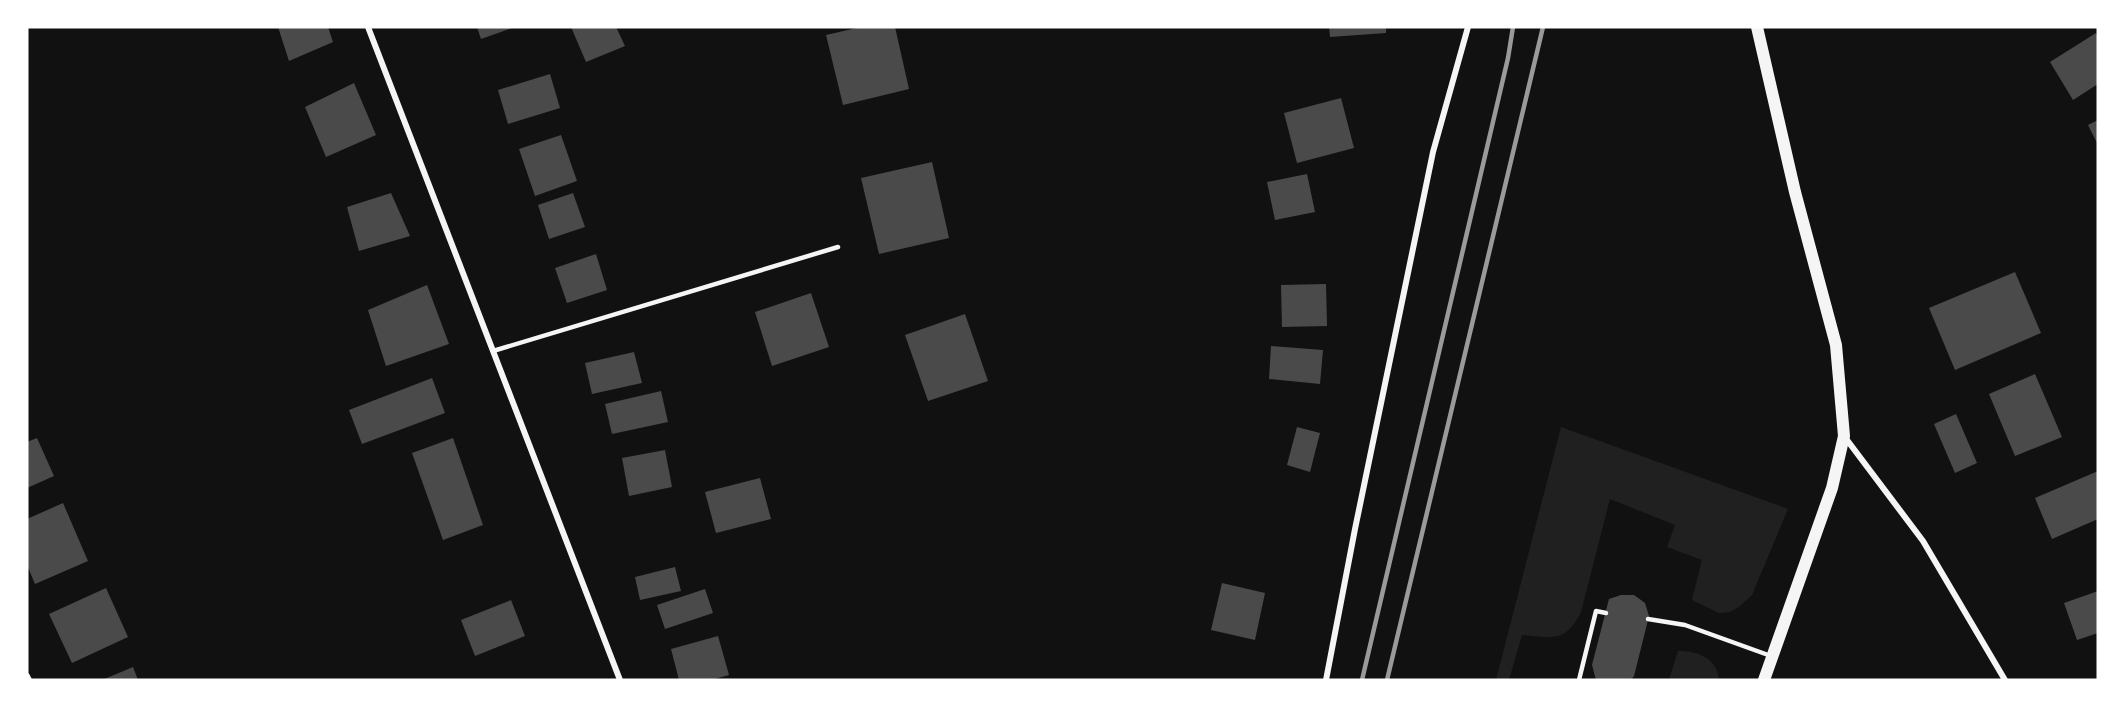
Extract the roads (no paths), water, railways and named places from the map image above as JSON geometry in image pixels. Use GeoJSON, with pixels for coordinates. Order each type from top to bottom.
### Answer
{"type":"FeatureCollection","features":[{"type":"Feature","properties":{"kind":"main road"},"geometry":{"type":"LineString","coordinates":[[1757,27],[1796,192],[1836,345],[1844,436],[1832,488],[1764,680]]}},
{"type":"Feature","properties":{"kind":"street"},"geometry":{"type":"LineString","coordinates":[[368,27],[620,680]]}},
{"type":"Feature","properties":{"kind":"street"},"geometry":{"type":"LineString","coordinates":[[1326,680],[1433,152],[1468,27]]}},
{"type":"Feature","properties":{"kind":"street"},"geometry":{"type":"LineString","coordinates":[[1844,436],[1923,541],[2006,680]]}},
{"type":"Feature","properties":{"kind":"street"},"geometry":{"type":"LineString","coordinates":[[27,676],[29,680]]}},
{"type":"Feature","properties":{"kind":"lane"},"geometry":{"type":"LineString","coordinates":[[493,351],[838,247]]}},
{"type":"Feature","properties":{"kind":"lane"},"geometry":{"type":"LineString","coordinates":[[1579,680],[1596,611],[1606,613]]}},
{"type":"Feature","properties":{"kind":"lane"},"geometry":{"type":"LineString","coordinates":[[1648,619],[1685,625],[1773,657]]}},
{"type":"Feature","properties":{"kind":"railway"},"geometry":{"type":"LineString","coordinates":[[1362,680],[1508,58],[1513,27]]}},
{"type":"Feature","properties":{"kind":"railway"},"geometry":{"type":"LineString","coordinates":[[1387,680],[1543,27]]}}]}
